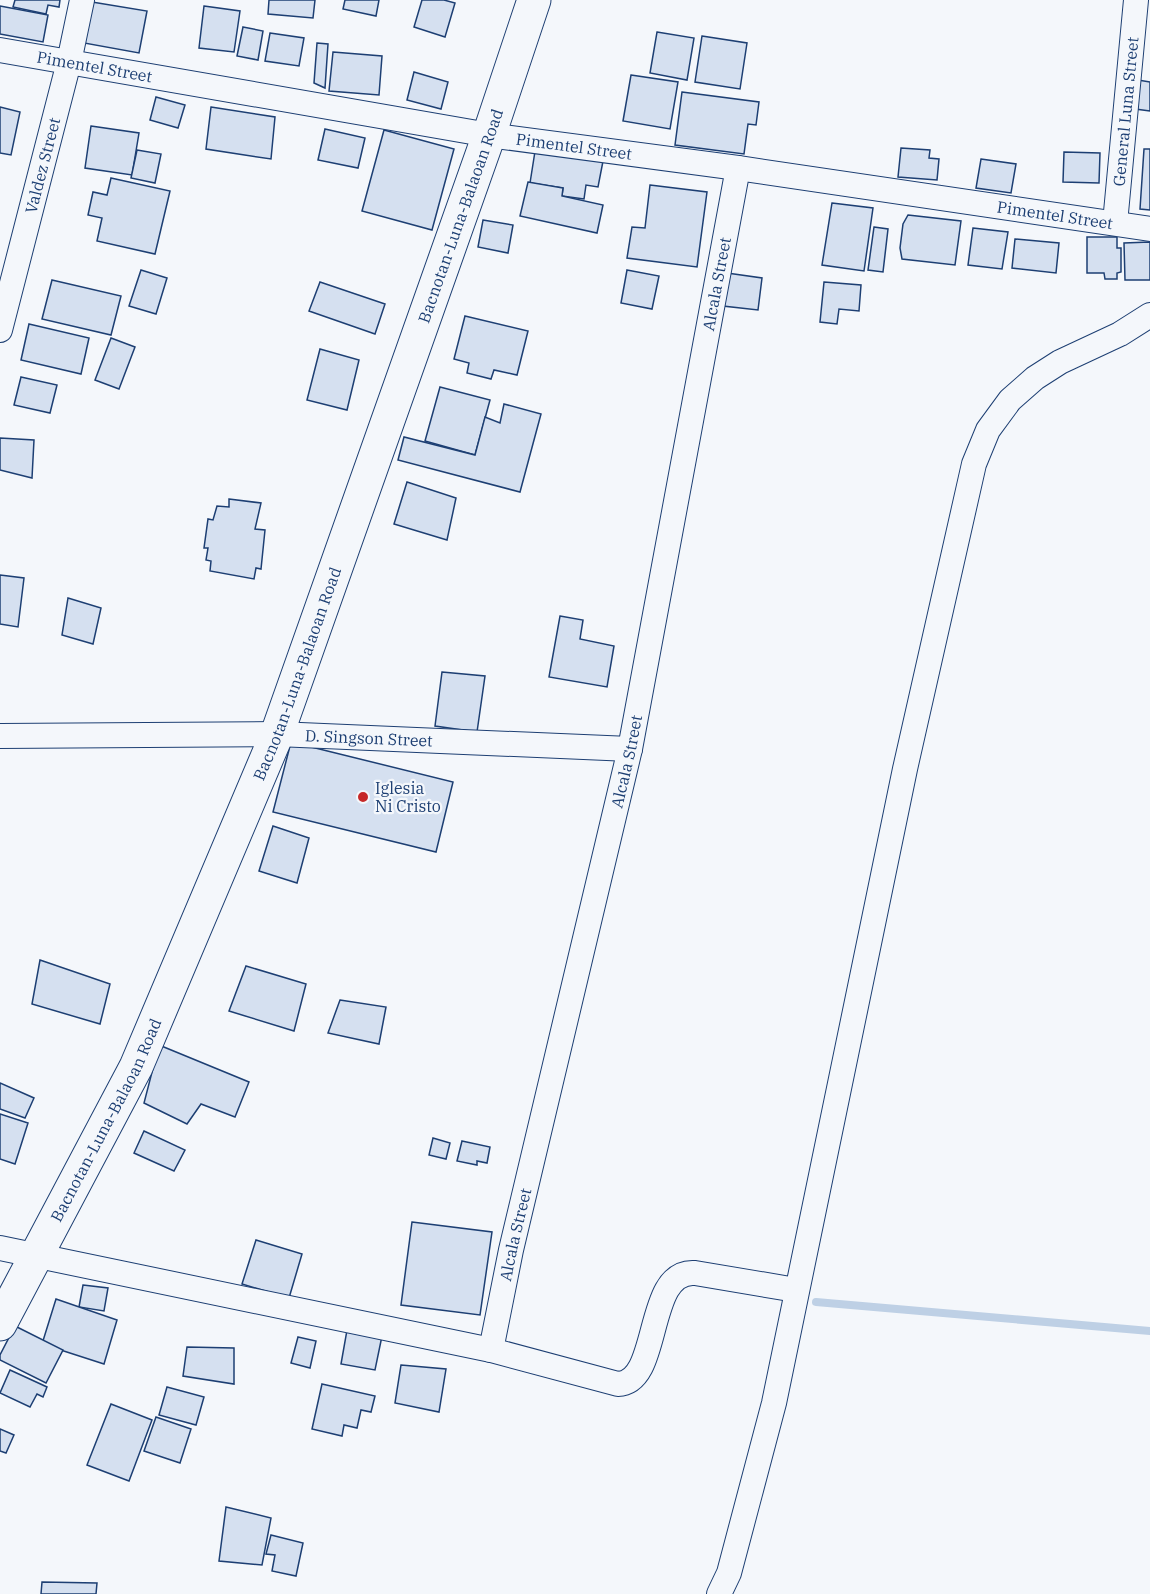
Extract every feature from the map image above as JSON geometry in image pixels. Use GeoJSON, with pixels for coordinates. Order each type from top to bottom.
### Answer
{"type":"FeatureCollection","features":[{"type":"Feature","properties":{"kind":"main road","name":"Bacnotan-Luna-Balaoan Road"},"geometry":{"type":"LineString","coordinates":[[0,1324],[136,1067],[277,734],[489,135],[534,0]]}},
{"type":"Feature","properties":{"kind":"street","name":"Valdez Street"},"geometry":{"type":"LineString","coordinates":[[0,330],[69,62],[82,0]]}},
{"type":"Feature","properties":{"kind":"street","name":"General Luna Street"},"geometry":{"type":"LineString","coordinates":[[1115,223],[1136,0]]}},
{"type":"Feature","properties":{"kind":"street","name":"Pimentel Street"},"geometry":{"type":"LineString","coordinates":[[0,50],[489,135],[738,168],[1150,229]]}},
{"type":"Feature","properties":{"kind":"street","name":"Alcala Street"},"geometry":{"type":"LineString","coordinates":[[491,1350],[514,1238],[630,749],[738,168]]}},
{"type":"Feature","properties":{"kind":"street"},"geometry":{"type":"LineString","coordinates":[[719,1594],[729,1573],[774,1403],[905,769],[974,464],[988,430],[1010,400],[1035,378],[1060,362],[1120,334],[1150,315]]}},
{"type":"Feature","properties":{"kind":"street","name":"D. Singson Street"},"geometry":{"type":"LineString","coordinates":[[0,736],[277,734],[630,749]]}},
{"type":"Feature","properties":{"kind":"street"},"geometry":{"type":"LineString","coordinates":[[0,1248],[491,1350],[624,1384],[635,1378],[640,1370],[667,1287],[679,1275],[686,1272],[695,1273],[796,1290]]}},
{"type":"Feature","properties":{"kind":"building"},"geometry":{"type":"Polygon","coordinates":[[[15,0],[60,0],[59,7],[48,5],[46,14],[13,7],[15,0]]]}},
{"type":"Feature","properties":{"kind":"building"},"geometry":{"type":"Polygon","coordinates":[[[269,0],[315,0],[313,18],[268,14],[269,0]]]}},
{"type":"Feature","properties":{"kind":"building"},"geometry":{"type":"Polygon","coordinates":[[[345,0],[379,0],[376,16],[343,9],[345,0]]]}},
{"type":"Feature","properties":{"kind":"building"},"geometry":{"type":"Polygon","coordinates":[[[422,0],[444,0],[455,3],[445,37],[414,27],[422,0]]]}},
{"type":"Feature","properties":{"kind":"building"},"geometry":{"type":"Polygon","coordinates":[[[92,2],[147,11],[139,53],[84,43],[92,2]]]}},
{"type":"Feature","properties":{"kind":"building"},"geometry":{"type":"Polygon","coordinates":[[[0,6],[48,15],[43,42],[0,34],[0,6]]]}},
{"type":"Feature","properties":{"kind":"building"},"geometry":{"type":"Polygon","coordinates":[[[204,6],[240,11],[234,52],[199,48],[204,6]]]}},
{"type":"Feature","properties":{"kind":"building"},"geometry":{"type":"Polygon","coordinates":[[[243,27],[263,31],[258,60],[237,56],[243,27]]]}},
{"type":"Feature","properties":{"kind":"building"},"geometry":{"type":"Polygon","coordinates":[[[657,32],[694,38],[687,80],[650,73],[657,32]]]}},
{"type":"Feature","properties":{"kind":"building"},"geometry":{"type":"Polygon","coordinates":[[[270,33],[304,38],[299,66],[265,61],[270,33]]]}},
{"type":"Feature","properties":{"kind":"building"},"geometry":{"type":"Polygon","coordinates":[[[702,36],[747,43],[740,89],[695,82],[702,36]]]}},
{"type":"Feature","properties":{"kind":"building"},"geometry":{"type":"Polygon","coordinates":[[[317,43],[328,44],[325,88],[314,83],[317,43]]]}},
{"type":"Feature","properties":{"kind":"building"},"geometry":{"type":"Polygon","coordinates":[[[333,52],[382,56],[379,95],[329,91],[333,52]]]}},
{"type":"Feature","properties":{"kind":"building"},"geometry":{"type":"Polygon","coordinates":[[[414,72],[448,82],[441,109],[407,100],[414,72]]]}},
{"type":"Feature","properties":{"kind":"building"},"geometry":{"type":"Polygon","coordinates":[[[631,75],[678,82],[670,129],[623,121],[631,75]]]}},
{"type":"Feature","properties":{"kind":"building"},"geometry":{"type":"Polygon","coordinates":[[[1132,79],[1150,82],[1150,111],[1128,108],[1132,79]]]}},
{"type":"Feature","properties":{"kind":"building"},"geometry":{"type":"Polygon","coordinates":[[[682,92],[759,102],[756,125],[748,124],[744,154],[675,145],[682,92]]]}},
{"type":"Feature","properties":{"kind":"building"},"geometry":{"type":"Polygon","coordinates":[[[156,97],[185,105],[178,128],[150,120],[156,97]]]}},
{"type":"Feature","properties":{"kind":"building"},"geometry":{"type":"Polygon","coordinates":[[[0,107],[20,112],[11,155],[0,153],[0,107]]]}},
{"type":"Feature","properties":{"kind":"building"},"geometry":{"type":"Polygon","coordinates":[[[211,107],[275,117],[271,159],[206,149],[211,107]]]}},
{"type":"Feature","properties":{"kind":"building"},"geometry":{"type":"Polygon","coordinates":[[[91,126],[139,133],[132,175],[85,168],[91,126]]]}},
{"type":"Feature","properties":{"kind":"building"},"geometry":{"type":"Polygon","coordinates":[[[325,129],[365,138],[358,168],[318,160],[325,129]]]}},
{"type":"Feature","properties":{"kind":"building"},"geometry":{"type":"Polygon","coordinates":[[[384,130],[454,149],[432,230],[362,211],[384,130]]]}},
{"type":"Feature","properties":{"kind":"building"},"geometry":{"type":"Polygon","coordinates":[[[536,145],[604,156],[598,187],[586,185],[584,199],[562,196],[563,188],[530,183],[536,145]]]}},
{"type":"Feature","properties":{"kind":"building"},"geometry":{"type":"Polygon","coordinates":[[[901,148],[930,150],[929,158],[939,159],[937,180],[898,177],[901,148]]]}},
{"type":"Feature","properties":{"kind":"building"},"geometry":{"type":"Polygon","coordinates":[[[1144,149],[1150,149],[1150,210],[1140,209],[1144,149]]]}},
{"type":"Feature","properties":{"kind":"building"},"geometry":{"type":"Polygon","coordinates":[[[137,150],[161,154],[155,183],[131,178],[137,150]]]}},
{"type":"Feature","properties":{"kind":"building"},"geometry":{"type":"Polygon","coordinates":[[[1064,152],[1100,153],[1099,183],[1063,182],[1064,152]]]}},
{"type":"Feature","properties":{"kind":"building"},"geometry":{"type":"Polygon","coordinates":[[[981,159],[1016,164],[1011,193],[976,188],[981,159]]]}},
{"type":"Feature","properties":{"kind":"building"},"geometry":{"type":"Polygon","coordinates":[[[111,178],[170,191],[155,254],[97,241],[102,218],[88,215],[93,192],[107,195],[111,178]]]}},
{"type":"Feature","properties":{"kind":"building"},"geometry":{"type":"Polygon","coordinates":[[[528,182],[563,188],[562,196],[603,205],[597,233],[520,216],[528,182]]]}},
{"type":"Feature","properties":{"kind":"building"},"geometry":{"type":"Polygon","coordinates":[[[650,185],[707,192],[697,267],[627,258],[632,227],[645,228],[650,185]]]}},
{"type":"Feature","properties":{"kind":"building"},"geometry":{"type":"Polygon","coordinates":[[[832,203],[873,208],[864,271],[822,265],[832,203]]]}},
{"type":"Feature","properties":{"kind":"building"},"geometry":{"type":"Polygon","coordinates":[[[908,215],[961,221],[955,265],[902,259],[900,248],[903,224],[908,215]]]}},
{"type":"Feature","properties":{"kind":"building"},"geometry":{"type":"Polygon","coordinates":[[[483,220],[513,225],[508,253],[478,247],[483,220]]]}},
{"type":"Feature","properties":{"kind":"building"},"geometry":{"type":"Polygon","coordinates":[[[874,227],[888,229],[883,272],[868,270],[874,227]]]}},
{"type":"Feature","properties":{"kind":"building"},"geometry":{"type":"Polygon","coordinates":[[[973,228],[1008,232],[1002,269],[968,265],[973,228]]]}},
{"type":"Feature","properties":{"kind":"building"},"geometry":{"type":"Polygon","coordinates":[[[1087,237],[1117,237],[1117,248],[1121,248],[1121,272],[1117,273],[1117,279],[1105,279],[1104,273],[1087,273],[1087,237]]]}},
{"type":"Feature","properties":{"kind":"building"},"geometry":{"type":"Polygon","coordinates":[[[1015,239],[1059,243],[1056,273],[1012,268],[1015,239]]]}},
{"type":"Feature","properties":{"kind":"building"},"geometry":{"type":"Polygon","coordinates":[[[1150,242],[1150,280],[1125,280],[1124,243],[1150,242]]]}},
{"type":"Feature","properties":{"kind":"building"},"geometry":{"type":"Polygon","coordinates":[[[141,270],[167,278],[156,314],[129,306],[141,270]]]}},
{"type":"Feature","properties":{"kind":"building"},"geometry":{"type":"Polygon","coordinates":[[[627,270],[659,276],[652,309],[621,303],[627,270]]]}},
{"type":"Feature","properties":{"kind":"building"},"geometry":{"type":"Polygon","coordinates":[[[727,273],[762,278],[758,310],[723,306],[727,273]]]}},
{"type":"Feature","properties":{"kind":"building"},"geometry":{"type":"Polygon","coordinates":[[[52,280],[121,296],[111,335],[42,319],[52,280]]]}},
{"type":"Feature","properties":{"kind":"building"},"geometry":{"type":"Polygon","coordinates":[[[320,282],[385,304],[375,334],[309,311],[320,282]]]}},
{"type":"Feature","properties":{"kind":"building"},"geometry":{"type":"Polygon","coordinates":[[[824,282],[861,285],[859,311],[839,309],[837,324],[820,322],[824,282]]]}},
{"type":"Feature","properties":{"kind":"building"},"geometry":{"type":"Polygon","coordinates":[[[465,316],[528,331],[517,375],[494,370],[491,379],[467,373],[469,363],[454,359],[465,316]]]}},
{"type":"Feature","properties":{"kind":"building"},"geometry":{"type":"Polygon","coordinates":[[[29,324],[89,338],[81,374],[21,360],[29,324]]]}},
{"type":"Feature","properties":{"kind":"building"},"geometry":{"type":"Polygon","coordinates":[[[111,338],[135,347],[119,389],[95,380],[111,338]]]}},
{"type":"Feature","properties":{"kind":"building"},"geometry":{"type":"Polygon","coordinates":[[[320,349],[359,360],[347,410],[307,400],[320,349]]]}},
{"type":"Feature","properties":{"kind":"building"},"geometry":{"type":"Polygon","coordinates":[[[21,377],[57,385],[50,413],[14,405],[21,377]]]}},
{"type":"Feature","properties":{"kind":"building"},"geometry":{"type":"Polygon","coordinates":[[[440,387],[490,400],[475,455],[425,441],[440,387]]]}},
{"type":"Feature","properties":{"kind":"building"},"geometry":{"type":"Polygon","coordinates":[[[504,404],[541,414],[520,492],[398,460],[404,437],[475,455],[485,417],[500,423],[504,404]]]}},
{"type":"Feature","properties":{"kind":"building"},"geometry":{"type":"Polygon","coordinates":[[[0,438],[34,440],[32,478],[0,470],[0,438]]]}},
{"type":"Feature","properties":{"kind":"building"},"geometry":{"type":"Polygon","coordinates":[[[407,482],[456,498],[447,540],[394,524],[407,482]]]}},
{"type":"Feature","properties":{"kind":"building"},"geometry":{"type":"Polygon","coordinates":[[[229,499],[261,503],[255,529],[265,530],[261,569],[256,568],[254,579],[210,571],[211,561],[206,560],[208,548],[204,548],[208,519],[213,520],[217,506],[229,507],[229,499]]]}},
{"type":"Feature","properties":{"kind":"building"},"geometry":{"type":"Polygon","coordinates":[[[0,575],[24,578],[18,627],[0,624],[0,575]]]}},
{"type":"Feature","properties":{"kind":"building"},"geometry":{"type":"Polygon","coordinates":[[[68,598],[101,608],[93,644],[62,635],[68,598]]]}},
{"type":"Feature","properties":{"kind":"building"},"geometry":{"type":"Polygon","coordinates":[[[560,616],[583,620],[580,639],[614,646],[607,687],[549,677],[560,616]]]}},
{"type":"Feature","properties":{"kind":"building"},"geometry":{"type":"Polygon","coordinates":[[[442,672],[485,676],[477,732],[435,726],[442,672]]]}},
{"type":"Feature","properties":{"kind":"building","name":"Iglesia Ni Cristo"},"geometry":{"type":"Polygon","coordinates":[[[291,742],[453,782],[436,852],[273,812],[291,742]]]}},
{"type":"Feature","properties":{"kind":"building"},"geometry":{"type":"Polygon","coordinates":[[[273,826],[309,838],[297,883],[259,871],[273,826]]]}},
{"type":"Feature","properties":{"kind":"building"},"geometry":{"type":"Polygon","coordinates":[[[40,960],[110,984],[100,1024],[32,1004],[40,960]]]}},
{"type":"Feature","properties":{"kind":"building"},"geometry":{"type":"Polygon","coordinates":[[[246,966],[306,984],[294,1031],[229,1011],[246,966]]]}},
{"type":"Feature","properties":{"kind":"building"},"geometry":{"type":"Polygon","coordinates":[[[340,1000],[386,1007],[379,1044],[328,1033],[340,1000]]]}},
{"type":"Feature","properties":{"kind":"building"},"geometry":{"type":"Polygon","coordinates":[[[159,1045],[249,1082],[235,1117],[201,1104],[187,1124],[144,1103],[159,1045]]]}},
{"type":"Feature","properties":{"kind":"building"},"geometry":{"type":"Polygon","coordinates":[[[0,1083],[34,1098],[25,1118],[0,1109],[0,1083]]]}},
{"type":"Feature","properties":{"kind":"building"},"geometry":{"type":"Polygon","coordinates":[[[0,1114],[28,1123],[15,1164],[0,1159],[0,1114]]]}},
{"type":"Feature","properties":{"kind":"building"},"geometry":{"type":"Polygon","coordinates":[[[144,1131],[185,1150],[174,1171],[134,1153],[144,1131]]]}},
{"type":"Feature","properties":{"kind":"building"},"geometry":{"type":"Polygon","coordinates":[[[433,1138],[450,1143],[446,1159],[429,1155],[433,1138]]]}},
{"type":"Feature","properties":{"kind":"building"},"geometry":{"type":"Polygon","coordinates":[[[462,1141],[490,1147],[487,1163],[477,1161],[477,1165],[457,1161],[462,1141]]]}},
{"type":"Feature","properties":{"kind":"building"},"geometry":{"type":"Polygon","coordinates":[[[412,1222],[492,1232],[480,1315],[401,1305],[412,1222]]]}},
{"type":"Feature","properties":{"kind":"building"},"geometry":{"type":"Polygon","coordinates":[[[256,1240],[302,1254],[289,1298],[242,1284],[256,1240]]]}},
{"type":"Feature","properties":{"kind":"building"},"geometry":{"type":"Polygon","coordinates":[[[83,1285],[108,1288],[104,1311],[79,1307],[83,1285]]]}},
{"type":"Feature","properties":{"kind":"building"},"geometry":{"type":"Polygon","coordinates":[[[56,1299],[117,1320],[104,1364],[42,1344],[56,1299]]]}},
{"type":"Feature","properties":{"kind":"building"},"geometry":{"type":"Polygon","coordinates":[[[15,1326],[63,1350],[46,1383],[0,1360],[0,1355],[15,1326]]]}},
{"type":"Feature","properties":{"kind":"building"},"geometry":{"type":"Polygon","coordinates":[[[347,1330],[382,1336],[375,1370],[341,1364],[347,1330]]]}},
{"type":"Feature","properties":{"kind":"building"},"geometry":{"type":"Polygon","coordinates":[[[298,1337],[316,1341],[310,1368],[291,1363],[298,1337]]]}},
{"type":"Feature","properties":{"kind":"building"},"geometry":{"type":"Polygon","coordinates":[[[187,1347],[234,1348],[234,1384],[183,1376],[187,1347]]]}},
{"type":"Feature","properties":{"kind":"building"},"geometry":{"type":"Polygon","coordinates":[[[401,1365],[446,1369],[439,1412],[395,1403],[401,1365]]]}},
{"type":"Feature","properties":{"kind":"building"},"geometry":{"type":"Polygon","coordinates":[[[10,1370],[47,1387],[43,1397],[37,1394],[30,1407],[0,1393],[10,1370]]]}},
{"type":"Feature","properties":{"kind":"building"},"geometry":{"type":"Polygon","coordinates":[[[322,1384],[375,1396],[371,1412],[361,1410],[357,1428],[344,1425],[342,1436],[312,1429],[322,1384]]]}},
{"type":"Feature","properties":{"kind":"building"},"geometry":{"type":"Polygon","coordinates":[[[167,1387],[204,1397],[196,1425],[159,1415],[167,1387]]]}},
{"type":"Feature","properties":{"kind":"building"},"geometry":{"type":"Polygon","coordinates":[[[111,1404],[152,1420],[129,1481],[87,1465],[111,1404]]]}},
{"type":"Feature","properties":{"kind":"building"},"geometry":{"type":"Polygon","coordinates":[[[156,1417],[191,1429],[180,1463],[144,1451],[156,1417]]]}},
{"type":"Feature","properties":{"kind":"building"},"geometry":{"type":"Polygon","coordinates":[[[0,1429],[14,1435],[6,1453],[0,1451],[0,1429]]]}},
{"type":"Feature","properties":{"kind":"building"},"geometry":{"type":"Polygon","coordinates":[[[226,1507],[271,1518],[262,1565],[219,1561],[226,1507]]]}},
{"type":"Feature","properties":{"kind":"building"},"geometry":{"type":"Polygon","coordinates":[[[271,1535],[303,1543],[296,1576],[272,1571],[275,1555],[266,1554],[271,1535]]]}},
{"type":"Feature","properties":{"kind":"building"},"geometry":{"type":"Polygon","coordinates":[[[42,1582],[97,1583],[96,1594],[41,1594],[42,1582]]]}},
{"type":"Feature","properties":{"kind":"waterway"},"geometry":{"type":"LineString","coordinates":[[816,1302],[1150,1331]]}},
{"type":"Feature","properties":{"kind":"place","name":"Iglesia Ni Cristo"},"geometry":{"type":"Point","coordinates":[363,797]}}]}
